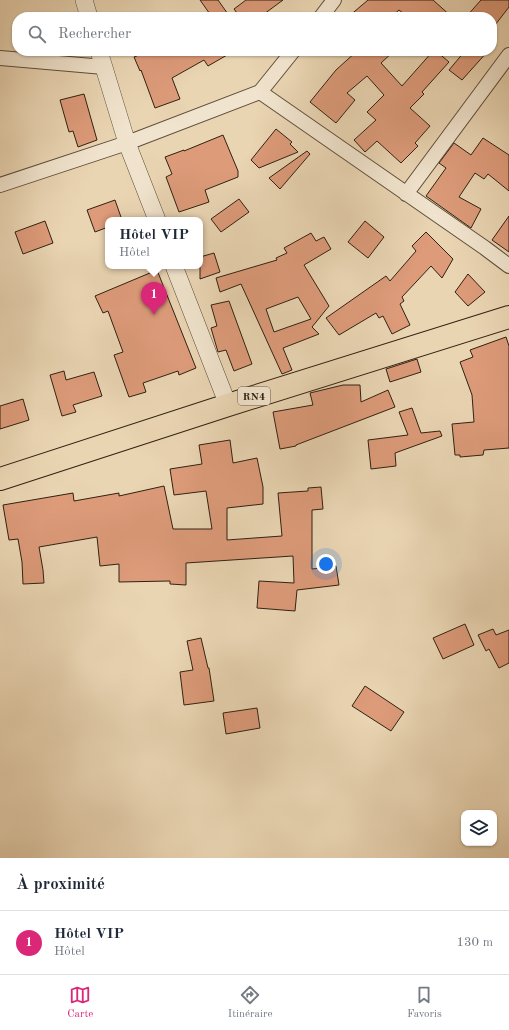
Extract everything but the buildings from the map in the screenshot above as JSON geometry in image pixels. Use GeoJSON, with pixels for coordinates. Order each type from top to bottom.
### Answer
{"type":"FeatureCollection","features":[{"type":"Feature","properties":{"kind":"highway","name":"RN4"},"geometry":{"type":"LineString","coordinates":[[0,479],[228,404],[509,317]]}},
{"type":"Feature","properties":{"kind":"street"},"geometry":{"type":"LineString","coordinates":[[84,0],[88,12]]}},
{"type":"Feature","properties":{"kind":"street"},"geometry":{"type":"LineString","coordinates":[[324,12],[334,0]]}},
{"type":"Feature","properties":{"kind":"street"},"geometry":{"type":"LineString","coordinates":[[406,194],[509,55]]}},
{"type":"Feature","properties":{"kind":"street"},"geometry":{"type":"LineString","coordinates":[[101,56],[127,143],[156,217]]}},
{"type":"Feature","properties":{"kind":"street"},"geometry":{"type":"LineString","coordinates":[[0,185],[127,143],[260,92],[289,56]]}},
{"type":"Feature","properties":{"kind":"street"},"geometry":{"type":"LineString","coordinates":[[0,58],[104,67]]}},
{"type":"Feature","properties":{"kind":"street"},"geometry":{"type":"LineString","coordinates":[[260,92],[509,266]]}},
{"type":"Feature","properties":{"kind":"street"},"geometry":{"type":"LineString","coordinates":[[175,269],[228,404]]}},
{"type":"Feature","properties":{"kind":"place","name":"Hôtel VIP"},"geometry":{"type":"Point","coordinates":[154,315]}}]}
